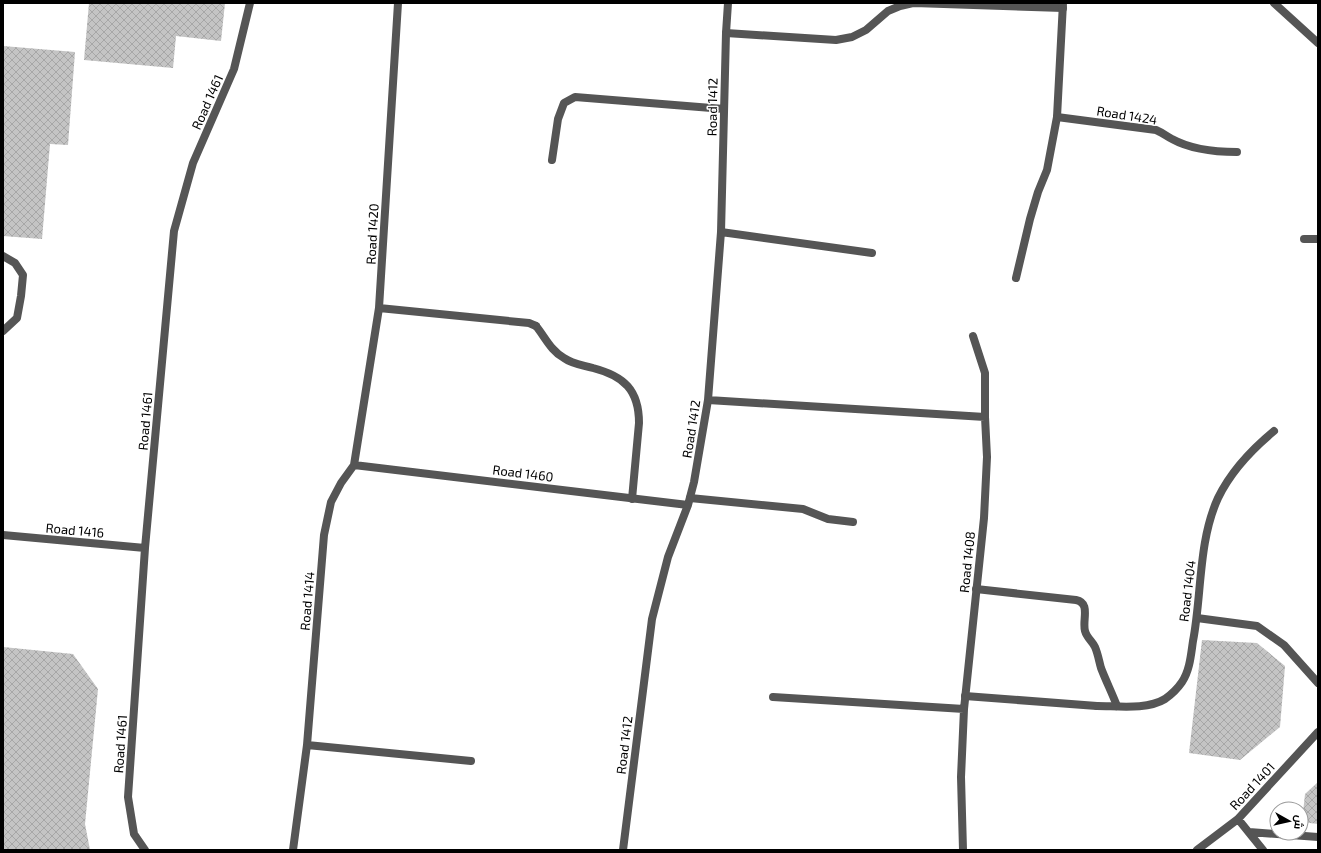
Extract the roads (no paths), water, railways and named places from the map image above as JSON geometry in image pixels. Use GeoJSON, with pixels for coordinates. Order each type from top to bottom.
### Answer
{"type":"FeatureCollection","features":[{"type":"Feature","properties":{"kind":"street","name":"Road 1461"},"geometry":{"type":"LineString","coordinates":[[145,850],[134,834],[128,797],[145,548],[174,231],[193,163],[234,69],[250,3]]}},
{"type":"Feature","properties":{"kind":"street","name":"Road 1420"},"geometry":{"type":"LineString","coordinates":[[354,465],[379,308],[398,3]]}},
{"type":"Feature","properties":{"kind":"street","name":"Road 1412"},"geometry":{"type":"LineString","coordinates":[[623,850],[652,619],[668,557],[689,502],[694,482],[708,400],[721,232],[728,3]]}},
{"type":"Feature","properties":{"kind":"street"},"geometry":{"type":"LineString","coordinates":[[726,33],[836,40],[852,37],[866,30],[888,11],[900,6],[914,3],[1063,6],[1057,117],[1047,170],[1030,219],[1016,278]]}},
{"type":"Feature","properties":{"kind":"street"},"geometry":{"type":"LineString","coordinates":[[1274,3],[1318,43]]}},
{"type":"Feature","properties":{"kind":"street"},"geometry":{"type":"LineString","coordinates":[[552,160],[558,119],[564,103],[574,97],[724,109]]}},
{"type":"Feature","properties":{"kind":"street","name":"Road 1424"},"geometry":{"type":"LineString","coordinates":[[1057,117],[1156,130],[1164,133],[1172,139],[1194,148],[1223,152],[1237,152]]}},
{"type":"Feature","properties":{"kind":"street"},"geometry":{"type":"LineString","coordinates":[[721,232],[872,253]]}},
{"type":"Feature","properties":{"kind":"street"},"geometry":{"type":"LineString","coordinates":[[1304,239],[1318,239]]}},
{"type":"Feature","properties":{"kind":"street"},"geometry":{"type":"LineString","coordinates":[[3,256],[16,262],[23,275],[17,318],[3,331]]}},
{"type":"Feature","properties":{"kind":"street"},"geometry":{"type":"LineString","coordinates":[[379,308],[528,323],[536,326],[553,349],[564,359],[616,376],[632,391],[637,401],[639,412],[640,423],[632,499]]}},
{"type":"Feature","properties":{"kind":"street","name":"Road 1408"},"geometry":{"type":"LineString","coordinates":[[963,850],[961,777],[964,709],[984,518],[987,457],[985,373],[973,336]]}},
{"type":"Feature","properties":{"kind":"street"},"geometry":{"type":"LineString","coordinates":[[708,400],[985,418]]}},
{"type":"Feature","properties":{"kind":"street","name":"Road 1404"},"geometry":{"type":"LineString","coordinates":[[965,696],[1097,706],[1142,706],[1154,704],[1165,699],[1175,691],[1182,682],[1187,671],[1197,618],[1208,526],[1218,498],[1233,472],[1252,450],[1274,431]]}},
{"type":"Feature","properties":{"kind":"street","name":"Road 1460"},"geometry":{"type":"LineString","coordinates":[[354,465],[632,499],[795,508],[810,511],[828,519],[853,522]]}},
{"type":"Feature","properties":{"kind":"street","name":"Road 1414"},"geometry":{"type":"LineString","coordinates":[[293,850],[307,745],[324,535],[331,502],[341,483],[354,465]]}},
{"type":"Feature","properties":{"kind":"street","name":"Road 1416"},"geometry":{"type":"LineString","coordinates":[[3,535],[145,548]]}},
{"type":"Feature","properties":{"kind":"street"},"geometry":{"type":"LineString","coordinates":[[976,589],[1080,600],[1084,603],[1086,633],[1095,647],[1101,668],[1117,706]]}},
{"type":"Feature","properties":{"kind":"street"},"geometry":{"type":"LineString","coordinates":[[1197,618],[1257,626],[1284,645],[1318,683]]}},
{"type":"Feature","properties":{"kind":"street"},"geometry":{"type":"LineString","coordinates":[[773,697],[964,709]]}},
{"type":"Feature","properties":{"kind":"street","name":"Road 1401"},"geometry":{"type":"LineString","coordinates":[[1197,850],[1238,819],[1318,732]]}},
{"type":"Feature","properties":{"kind":"street"},"geometry":{"type":"LineString","coordinates":[[307,745],[471,761]]}},
{"type":"Feature","properties":{"kind":"street"},"geometry":{"type":"LineString","coordinates":[[1238,819],[1263,850]]}},
{"type":"Feature","properties":{"kind":"street"},"geometry":{"type":"LineString","coordinates":[[1249,832],[1318,836]]}}]}
